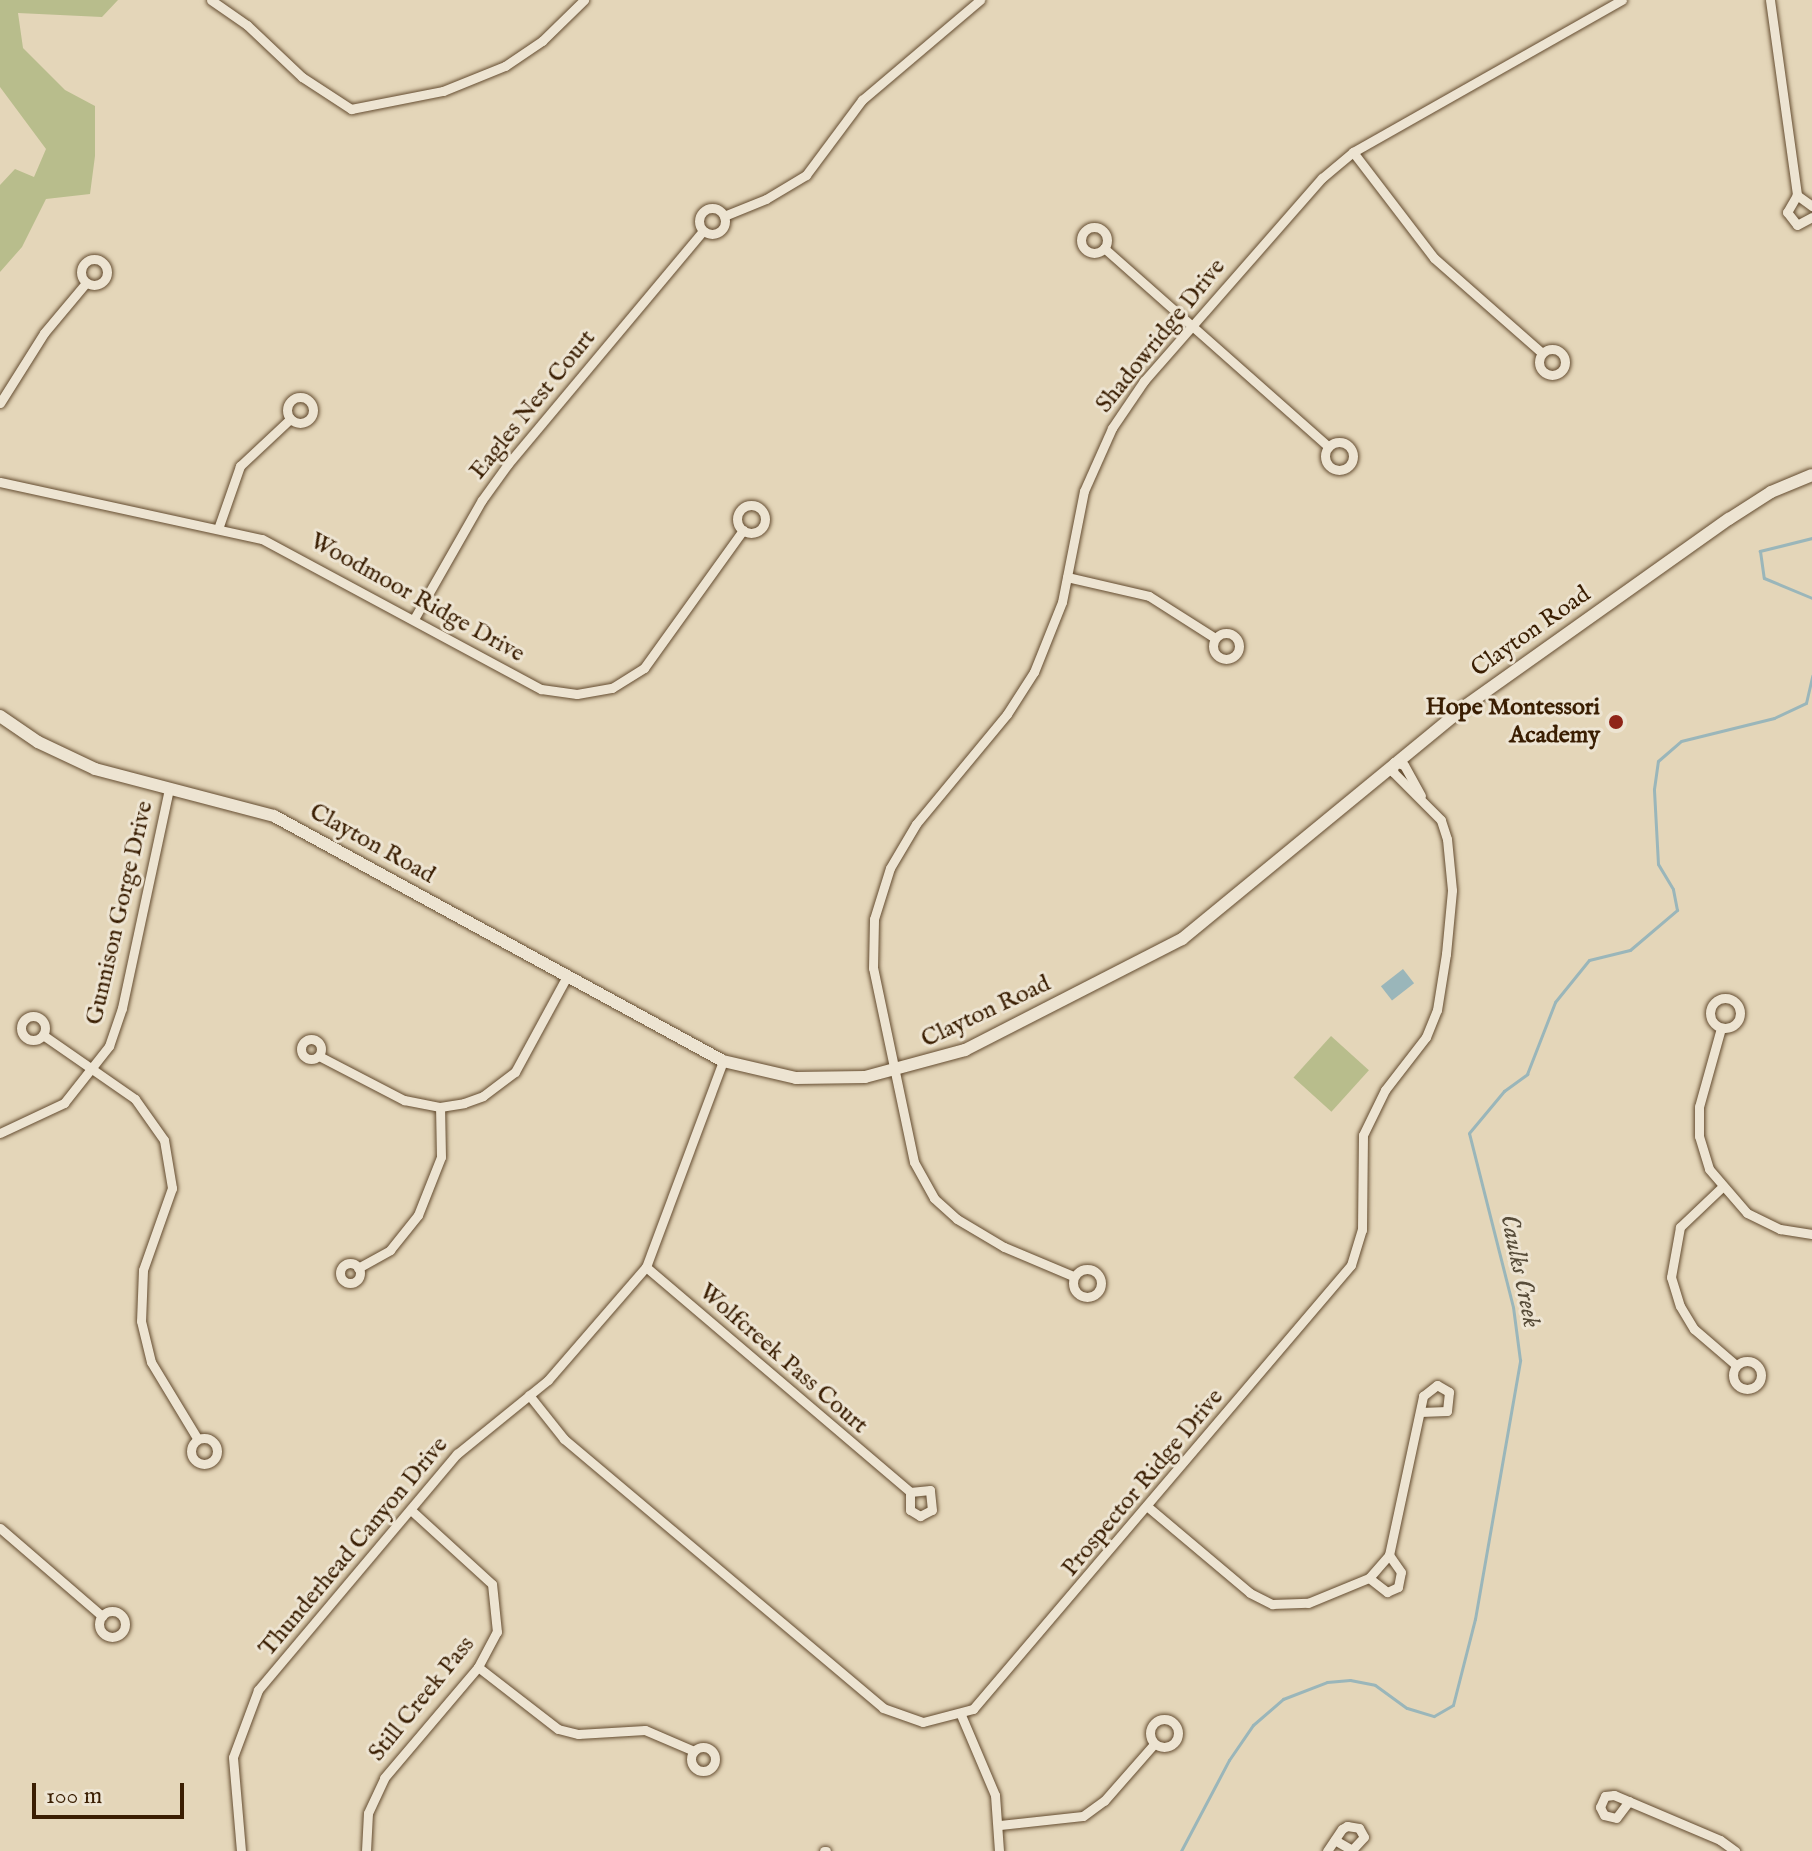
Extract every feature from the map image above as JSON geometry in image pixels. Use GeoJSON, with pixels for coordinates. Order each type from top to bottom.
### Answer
{"type":"FeatureCollection","features":[{"type":"Feature","properties":{"kind":"main road","name":"Clayton Road"},"geometry":{"type":"LineString","coordinates":[[0,716],[74,761],[274,816],[723,1061],[796,1078],[893,1073],[965,1050],[1175,943],[1464,707],[1729,519],[1771,492],[1812,475]]}},
{"type":"Feature","properties":{"kind":"street"},"geometry":{"type":"LineString","coordinates":[[211,0],[247,25],[302,77],[351,109],[443,91],[497,70],[542,41],[584,0]]}},
{"type":"Feature","properties":{"kind":"street","name":"Eagles Nest Court"},"geometry":{"type":"LineString","coordinates":[[703,231],[698,220],[705,209],[724,216],[766,199],[806,175],[862,100],[980,0]]}},
{"type":"Feature","properties":{"kind":"street","name":"Shadowridge Drive"},"geometry":{"type":"LineString","coordinates":[[1073,1276],[1004,1247],[934,1198],[909,1151],[872,955],[883,883],[916,824],[1028,682],[1051,635],[1067,577],[1079,508],[1104,442],[1133,395],[1322,178],[1353,152],[1622,0]]}},
{"type":"Feature","properties":{"kind":"street"},"geometry":{"type":"LineString","coordinates":[[1770,0],[1797,195],[1787,208],[1790,220],[1802,225],[1812,217]]}},
{"type":"Feature","properties":{"kind":"street"},"geometry":{"type":"LineString","coordinates":[[1353,152],[1434,258],[1542,353]]}},
{"type":"Feature","properties":{"kind":"street"},"geometry":{"type":"LineString","coordinates":[[1797,195],[1812,206]]}},
{"type":"Feature","properties":{"kind":"street","name":"Eagles Nest Court"},"geometry":{"type":"LineString","coordinates":[[703,231],[718,233],[724,216]]}},
{"type":"Feature","properties":{"kind":"street","name":"Eagles Nest Court"},"geometry":{"type":"LineString","coordinates":[[414,619],[508,464],[703,231]]}},
{"type":"Feature","properties":{"kind":"street"},"geometry":{"type":"LineString","coordinates":[[1104,248],[1329,447]]}},
{"type":"Feature","properties":{"kind":"street"},"geometry":{"type":"LineString","coordinates":[[0,403],[44,333],[86,283]]}},
{"type":"Feature","properties":{"kind":"street"},"geometry":{"type":"LineString","coordinates":[[219,526],[235,473],[290,419]]}},
{"type":"Feature","properties":{"kind":"street","name":"Woodmoor Ridge Drive"},"geometry":{"type":"LineString","coordinates":[[0,482],[67,500],[219,526],[302,557],[541,689],[602,691],[629,679],[656,655],[743,530]]}},
{"type":"Feature","properties":{"kind":"street"},"geometry":{"type":"LineString","coordinates":[[1067,577],[1149,596],[1215,638]]}},
{"type":"Feature","properties":{"kind":"street","name":"Prospector Ridge Drive"},"geometry":{"type":"LineString","coordinates":[[529,1395],[564,1439],[883,1708],[923,1722],[961,1715],[992,1692],[1351,1265],[1362,1230],[1363,1135],[1385,1090],[1426,1037],[1437,1010],[1446,954],[1451,860],[1441,820],[1421,796],[1393,772],[1394,762]]}},
{"type":"Feature","properties":{"kind":"street","name":"Gunnison Gorge Drive"},"geometry":{"type":"LineString","coordinates":[[0,1133],[47,1115],[95,1070],[122,1008],[169,788]]}},
{"type":"Feature","properties":{"kind":"street"},"geometry":{"type":"LineString","coordinates":[[319,1056],[404,1100],[440,1107],[483,1096],[515,1072],[566,978]]}},
{"type":"Feature","properties":{"kind":"street"},"geometry":{"type":"LineString","coordinates":[[1721,1028],[1704,1082],[1698,1122],[1703,1152],[1721,1188],[1763,1223],[1812,1234]]}},
{"type":"Feature","properties":{"kind":"street"},"geometry":{"type":"LineString","coordinates":[[43,1035],[95,1070],[147,1111],[167,1150],[172,1188],[143,1270],[141,1321],[151,1362],[197,1438]]}},
{"type":"Feature","properties":{"kind":"street","name":"Thunderhead Canyon Drive"},"geometry":{"type":"LineString","coordinates":[[241,1851],[233,1757],[252,1703],[457,1454],[565,1362],[646,1267],[723,1061]]}},
{"type":"Feature","properties":{"kind":"street"},"geometry":{"type":"LineString","coordinates":[[358,1268],[390,1250],[418,1215],[441,1157],[440,1107]]}},
{"type":"Feature","properties":{"kind":"street"},"geometry":{"type":"LineString","coordinates":[[1721,1188],[1680,1227],[1671,1277],[1680,1306],[1694,1329],[1736,1365]]}},
{"type":"Feature","properties":{"kind":"street","name":"Wolfcreek Pass Court"},"geometry":{"type":"LineString","coordinates":[[646,1267],[910,1492]]}},
{"type":"Feature","properties":{"kind":"street"},"geometry":{"type":"LineString","coordinates":[[1148,1507],[1261,1600],[1308,1603],[1369,1578],[1389,1555],[1420,1412]]}},
{"type":"Feature","properties":{"kind":"street","name":"Still Creek Pass"},"geometry":{"type":"LineString","coordinates":[[366,1851],[368,1813],[384,1778],[478,1667],[497,1632],[492,1584],[411,1510]]}},
{"type":"Feature","properties":{"kind":"street"},"geometry":{"type":"LineString","coordinates":[[0,1528],[102,1616]]}},
{"type":"Feature","properties":{"kind":"street"},"geometry":{"type":"LineString","coordinates":[[1369,1578],[1387,1592],[1398,1587],[1401,1572],[1389,1555]]}},
{"type":"Feature","properties":{"kind":"street"},"geometry":{"type":"LineString","coordinates":[[478,1667],[558,1729],[578,1734],[645,1730],[694,1751]]}},
{"type":"Feature","properties":{"kind":"street"},"geometry":{"type":"LineString","coordinates":[[961,1715],[995,1795],[1000,1825],[999,1851]]}},
{"type":"Feature","properties":{"kind":"street"},"geometry":{"type":"LineString","coordinates":[[1000,1825],[1083,1816],[1104,1801],[1154,1744]]}},
{"type":"Feature","properties":{"kind":"street"},"geometry":{"type":"LineString","coordinates":[[1629,1801],[1735,1851]]}},
{"type":"Feature","properties":{"kind":"street"},"geometry":{"type":"LineString","coordinates":[[1327,1851],[1335,1840]]}},
{"type":"Feature","properties":{"kind":"green space"},"geometry":{"type":"Polygon","coordinates":[[[0,0],[118,0],[102,17],[18,13],[23,48],[65,90],[95,106],[95,156],[90,194],[46,199],[22,247],[0,272],[0,185],[15,169],[34,177],[46,149],[0,87],[0,0]]]}},
{"type":"Feature","properties":{"kind":"green space"},"geometry":{"type":"Polygon","coordinates":[[[1331,1036],[1369,1070],[1331,1112],[1294,1078],[1331,1036]]]}},
{"type":"Feature","properties":{"kind":"water"},"geometry":{"type":"Polygon","coordinates":[[[1403,969],[1414,983],[1392,1000],[1381,986],[1403,969]]]}},
{"type":"Feature","properties":{"kind":"waterway","name":"Caulks Creek"},"geometry":{"type":"LineString","coordinates":[[1812,538],[1760,551],[1764,578],[1812,598]]}},
{"type":"Feature","properties":{"kind":"waterway","name":"Caulks Creek"},"geometry":{"type":"LineString","coordinates":[[1181,1851],[1229,1760],[1253,1725],[1283,1699],[1327,1682],[1350,1680],[1375,1685],[1407,1708],[1434,1716],[1453,1705],[1475,1619],[1520,1360],[1513,1307],[1469,1133],[1504,1091],[1527,1074],[1555,1002],[1589,960],[1630,950],[1677,910],[1673,889],[1658,864],[1654,789],[1658,761],[1681,741],[1774,718],[1806,703],[1812,676]]}},
{"type":"Feature","properties":{"kind":"place","name":"Hope Montessori Academy"},"geometry":{"type":"Point","coordinates":[1616,722]}}]}
